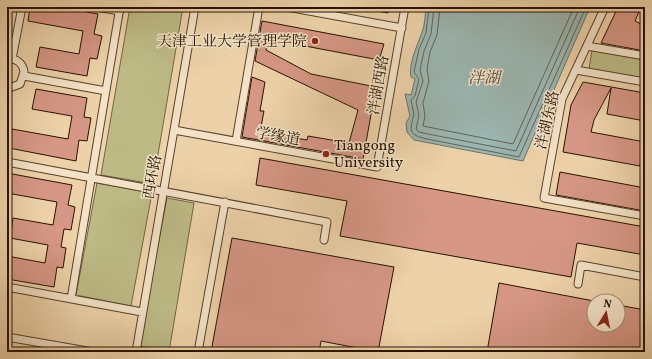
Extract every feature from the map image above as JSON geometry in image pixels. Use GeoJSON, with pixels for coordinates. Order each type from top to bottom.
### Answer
{"type":"FeatureCollection","features":[{"type":"Feature","properties":{"kind":"street"},"geometry":{"type":"LineString","coordinates":[[7,87],[20,84],[24,76],[22,65],[10,59],[22,7]]}},
{"type":"Feature","properties":{"kind":"street"},"geometry":{"type":"LineString","coordinates":[[71,299],[120,9],[96,7]]}},
{"type":"Feature","properties":{"kind":"street","name":"西环路"},"geometry":{"type":"LineString","coordinates":[[136,352],[195,7]]}},
{"type":"Feature","properties":{"kind":"street"},"geometry":{"type":"LineString","coordinates":[[236,141],[259,7]]}},
{"type":"Feature","properties":{"kind":"street"},"geometry":{"type":"LineString","coordinates":[[288,7],[402,28]]}},
{"type":"Feature","properties":{"kind":"street","name":"泮湖西路"},"geometry":{"type":"LineString","coordinates":[[377,167],[405,7]]}},
{"type":"Feature","properties":{"kind":"street","name":"泮湖东路"},"geometry":{"type":"LineString","coordinates":[[605,7],[562,99],[544,198],[645,216]]}},
{"type":"Feature","properties":{"kind":"street"},"geometry":{"type":"LineString","coordinates":[[587,46],[645,56]]}},
{"type":"Feature","properties":{"kind":"street"},"geometry":{"type":"LineString","coordinates":[[576,70],[645,82]]}},
{"type":"Feature","properties":{"kind":"street"},"geometry":{"type":"LineString","coordinates":[[24,76],[106,91]]}},
{"type":"Feature","properties":{"kind":"street","name":"学缘道"},"geometry":{"type":"LineString","coordinates":[[174,130],[377,167]]}},
{"type":"Feature","properties":{"kind":"street"},"geometry":{"type":"LineString","coordinates":[[7,162],[327,222],[324,240]]}},
{"type":"Feature","properties":{"kind":"street"},"geometry":{"type":"LineString","coordinates":[[198,352],[225,202]]}},
{"type":"Feature","properties":{"kind":"street"},"geometry":{"type":"LineString","coordinates":[[578,284],[581,265],[645,277]]}},
{"type":"Feature","properties":{"kind":"street"},"geometry":{"type":"LineString","coordinates":[[7,287],[142,312]]}},
{"type":"Feature","properties":{"kind":"street"},"geometry":{"type":"LineString","coordinates":[[7,337],[92,352]]}},
{"type":"Feature","properties":{"kind":"shaded area"},"geometry":{"type":"Polygon","coordinates":[[[130,7],[183,7],[153,184],[101,175],[130,7]]]}},
{"type":"Feature","properties":{"kind":"shaded area"},"geometry":{"type":"Polygon","coordinates":[[[592,50],[645,60],[645,79],[589,69],[592,50]]]}},
{"type":"Feature","properties":{"kind":"shaded area"},"geometry":{"type":"Polygon","coordinates":[[[97,183],[152,193],[131,306],[76,295],[97,183]]]}},
{"type":"Feature","properties":{"kind":"shaded area"},"geometry":{"type":"Polygon","coordinates":[[[167,198],[194,203],[169,352],[139,346],[167,198]]]}},
{"type":"Feature","properties":{"kind":"water","name":"泮湖"},"geometry":{"type":"Polygon","coordinates":[[[426,7],[590,7],[523,161],[414,140],[407,132],[406,123],[410,116],[405,94],[411,95],[415,79],[411,77],[410,72],[414,54],[423,29],[426,7]]]}},
{"type":"Feature","properties":{"kind":"building"},"geometry":{"type":"Polygon","coordinates":[[[30,7],[60,7],[98,14],[94,34],[102,36],[97,59],[90,58],[87,76],[36,67],[40,47],[79,54],[83,31],[28,21],[30,7]]]}},
{"type":"Feature","properties":{"kind":"building"},"geometry":{"type":"Polygon","coordinates":[[[373,7],[390,7],[388,13],[373,10],[373,7]]]}},
{"type":"Feature","properties":{"kind":"building"},"geometry":{"type":"Polygon","coordinates":[[[618,7],[641,7],[635,21],[645,26],[645,51],[601,43],[618,7]]]}},
{"type":"Feature","properties":{"kind":"building"},"geometry":{"type":"Polygon","coordinates":[[[262,21],[384,44],[379,60],[268,39],[266,50],[311,74],[376,87],[363,159],[242,137],[252,77],[265,82],[260,111],[264,111],[261,127],[278,130],[278,135],[307,140],[308,136],[349,143],[358,110],[255,61],[262,21]]]}},
{"type":"Feature","properties":{"kind":"building"},"geometry":{"type":"Polygon","coordinates":[[[583,82],[645,93],[645,121],[607,114],[611,88],[594,120],[591,132],[645,142],[645,160],[641,159],[640,166],[563,152],[571,105],[583,82]]]}},
{"type":"Feature","properties":{"kind":"building"},"geometry":{"type":"Polygon","coordinates":[[[36,89],[87,98],[84,117],[91,118],[87,141],[79,140],[76,161],[9,148],[12,129],[68,139],[72,116],[32,109],[36,89]]]}},
{"type":"Feature","properties":{"kind":"building"},"geometry":{"type":"Polygon","coordinates":[[[260,158],[645,227],[645,255],[577,243],[571,277],[340,236],[347,201],[256,185],[260,158]]]}},
{"type":"Feature","properties":{"kind":"building"},"geometry":{"type":"Polygon","coordinates":[[[560,172],[645,188],[645,211],[556,195],[560,172]]]}},
{"type":"Feature","properties":{"kind":"building"},"geometry":{"type":"Polygon","coordinates":[[[7,173],[72,185],[68,205],[75,207],[71,230],[64,229],[61,247],[66,248],[63,268],[57,267],[54,287],[7,279],[7,256],[45,263],[48,245],[10,238],[13,218],[53,225],[57,202],[7,193],[7,173]]]}},
{"type":"Feature","properties":{"kind":"building"},"geometry":{"type":"Polygon","coordinates":[[[232,238],[394,267],[378,352],[321,341],[319,352],[211,352],[232,238]]]}},
{"type":"Feature","properties":{"kind":"building"},"geometry":{"type":"Polygon","coordinates":[[[499,283],[586,299],[586,333],[626,333],[626,306],[645,310],[645,352],[487,352],[499,283]]]}},
{"type":"Feature","properties":{"kind":"place","name":"天津工业大学管理学院"},"geometry":{"type":"Point","coordinates":[315,41]}},
{"type":"Feature","properties":{"kind":"place","name":"Tiangong University"},"geometry":{"type":"Point","coordinates":[326,154]}}]}
